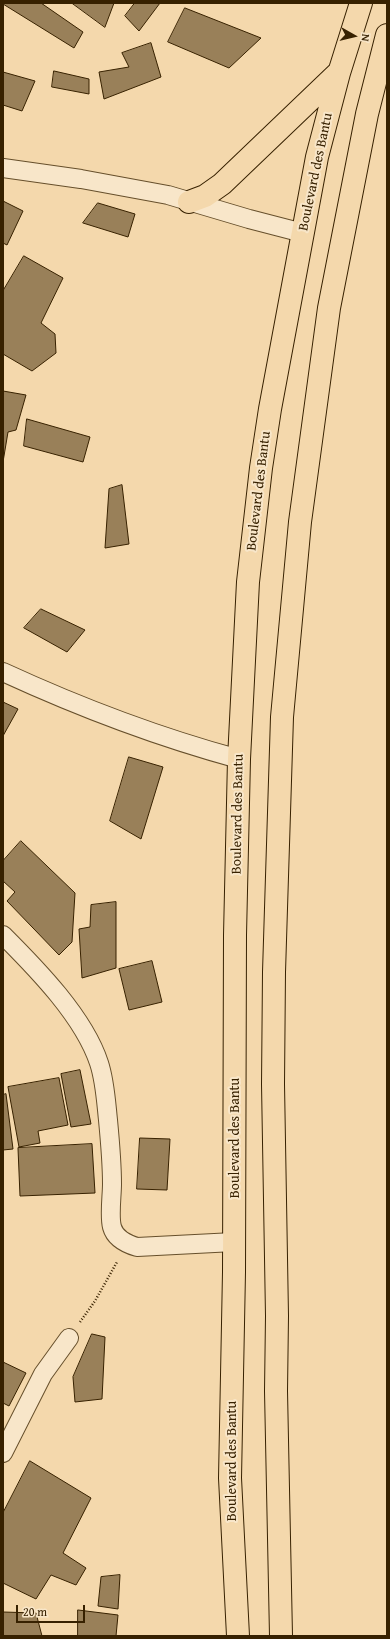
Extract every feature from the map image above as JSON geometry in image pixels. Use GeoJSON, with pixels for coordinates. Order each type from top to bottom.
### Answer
{"type":"FeatureCollection","features":[{"type":"Feature","properties":{"kind":"highway","name":"Boulevard des Bantu"},"geometry":{"type":"LineString","coordinates":[[238,1636],[230,1478],[236,1129],[235,950],[239,759],[244,640],[256,513],[270,409],[302,233],[317,157],[339,72],[360,3]]}},
{"type":"Feature","properties":{"kind":"highway"},"geometry":{"type":"LineString","coordinates":[[281,1636],[276,1399],[277,1316],[273,1084],[275,943],[282,716],[295,567],[318,380],[340,245],[380,78],[387,35]]}},
{"type":"Feature","properties":{"kind":"highway"},"geometry":{"type":"LineString","coordinates":[[189,202],[205,196],[222,184],[339,72]]}},
{"type":"Feature","properties":{"kind":"street"},"geometry":{"type":"LineString","coordinates":[[3,168],[81,178],[168,195],[249,220],[302,233]]}},
{"type":"Feature","properties":{"kind":"street"},"geometry":{"type":"LineString","coordinates":[[3,672],[123,722],[239,759]]}},
{"type":"Feature","properties":{"kind":"street"},"geometry":{"type":"LineString","coordinates":[[3,935],[32,966],[71,1012],[92,1047],[99,1063],[108,1121],[112,1182],[112,1226],[116,1234],[127,1244],[137,1247],[234,1242]]}},
{"type":"Feature","properties":{"kind":"street"},"geometry":{"type":"LineString","coordinates":[[3,1453],[43,1374],[68,1338]]}},
{"type":"Feature","properties":{"kind":"path"},"geometry":{"type":"LineString","coordinates":[[68,1338],[98,1295],[127,1244]]}},
{"type":"Feature","properties":{"kind":"building"},"geometry":{"type":"Polygon","coordinates":[[[41,3],[83,32],[74,48],[3,4],[41,3]]]}},
{"type":"Feature","properties":{"kind":"building"},"geometry":{"type":"Polygon","coordinates":[[[72,3],[114,3],[105,27],[72,3]]]}},
{"type":"Feature","properties":{"kind":"building"},"geometry":{"type":"Polygon","coordinates":[[[135,3],[160,3],[139,31],[125,16],[135,3]]]}},
{"type":"Feature","properties":{"kind":"building"},"geometry":{"type":"Polygon","coordinates":[[[185,8],[261,38],[229,68],[168,42],[185,8]]]}},
{"type":"Feature","properties":{"kind":"building"},"geometry":{"type":"Polygon","coordinates":[[[151,43],[161,77],[104,99],[99,72],[129,67],[122,53],[151,43]]]}},
{"type":"Feature","properties":{"kind":"building"},"geometry":{"type":"Polygon","coordinates":[[[54,71],[89,79],[89,94],[52,87],[54,71]]]}},
{"type":"Feature","properties":{"kind":"building"},"geometry":{"type":"Polygon","coordinates":[[[3,72],[35,81],[22,111],[3,105],[3,72]]]}},
{"type":"Feature","properties":{"kind":"building"},"geometry":{"type":"Polygon","coordinates":[[[3,201],[23,211],[7,245],[3,243],[3,201]]]}},
{"type":"Feature","properties":{"kind":"building"},"geometry":{"type":"Polygon","coordinates":[[[98,203],[135,214],[128,237],[83,223],[98,203]]]}},
{"type":"Feature","properties":{"kind":"building"},"geometry":{"type":"Polygon","coordinates":[[[24,256],[63,278],[41,323],[55,334],[56,353],[32,371],[3,354],[3,291],[24,256]]]}},
{"type":"Feature","properties":{"kind":"building"},"geometry":{"type":"Polygon","coordinates":[[[3,391],[26,395],[16,430],[8,432],[3,462],[3,391]]]}},
{"type":"Feature","properties":{"kind":"building"},"geometry":{"type":"Polygon","coordinates":[[[27,419],[90,437],[83,462],[24,446],[27,419]]]}},
{"type":"Feature","properties":{"kind":"building"},"geometry":{"type":"Polygon","coordinates":[[[122,485],[129,544],[105,548],[109,489],[122,485]]]}},
{"type":"Feature","properties":{"kind":"building"},"geometry":{"type":"Polygon","coordinates":[[[41,609],[85,630],[67,652],[24,628],[41,609]]]}},
{"type":"Feature","properties":{"kind":"building"},"geometry":{"type":"Polygon","coordinates":[[[3,702],[18,709],[3,736],[3,702]]]}},
{"type":"Feature","properties":{"kind":"building"},"geometry":{"type":"Polygon","coordinates":[[[129,757],[163,767],[141,839],[110,821],[129,757]]]}},
{"type":"Feature","properties":{"kind":"building"},"geometry":{"type":"Polygon","coordinates":[[[21,841],[75,893],[72,942],[59,955],[7,901],[15,892],[3,881],[3,861],[21,841]]]}},
{"type":"Feature","properties":{"kind":"building"},"geometry":{"type":"Polygon","coordinates":[[[116,902],[116,968],[82,978],[79,929],[90,927],[91,905],[116,902]]]}},
{"type":"Feature","properties":{"kind":"building"},"geometry":{"type":"Polygon","coordinates":[[[152,961],[162,1002],[129,1010],[119,969],[152,961]]]}},
{"type":"Feature","properties":{"kind":"building"},"geometry":{"type":"Polygon","coordinates":[[[80,1070],[91,1124],[71,1127],[61,1074],[80,1070]]]}},
{"type":"Feature","properties":{"kind":"building"},"geometry":{"type":"Polygon","coordinates":[[[59,1078],[68,1125],[38,1131],[40,1143],[19,1147],[8,1087],[59,1078]]]}},
{"type":"Feature","properties":{"kind":"building"},"geometry":{"type":"Polygon","coordinates":[[[6,1094],[13,1149],[3,1150],[3,1095],[6,1094]]]}},
{"type":"Feature","properties":{"kind":"building"},"geometry":{"type":"Polygon","coordinates":[[[140,1138],[170,1139],[167,1190],[137,1189],[140,1138]]]}},
{"type":"Feature","properties":{"kind":"building"},"geometry":{"type":"Polygon","coordinates":[[[92,1144],[95,1193],[20,1196],[18,1148],[92,1144]]]}},
{"type":"Feature","properties":{"kind":"building"},"geometry":{"type":"Polygon","coordinates":[[[92,1334],[105,1337],[102,1399],[75,1402],[73,1377],[92,1334]]]}},
{"type":"Feature","properties":{"kind":"building"},"geometry":{"type":"Polygon","coordinates":[[[3,1362],[26,1373],[9,1406],[3,1403],[3,1362]]]}},
{"type":"Feature","properties":{"kind":"building"},"geometry":{"type":"Polygon","coordinates":[[[30,1461],[91,1498],[63,1553],[86,1568],[76,1585],[51,1575],[36,1599],[3,1583],[3,1513],[30,1461]]]}},
{"type":"Feature","properties":{"kind":"building"},"geometry":{"type":"Polygon","coordinates":[[[120,1575],[118,1609],[98,1606],[101,1577],[120,1575]]]}},
{"type":"Feature","properties":{"kind":"building"},"geometry":{"type":"Polygon","coordinates":[[[78,1610],[118,1615],[116,1636],[78,1636],[78,1610]]]}},
{"type":"Feature","properties":{"kind":"building"},"geometry":{"type":"Polygon","coordinates":[[[3,1612],[36,1613],[42,1636],[3,1636],[3,1612]]]}}]}
